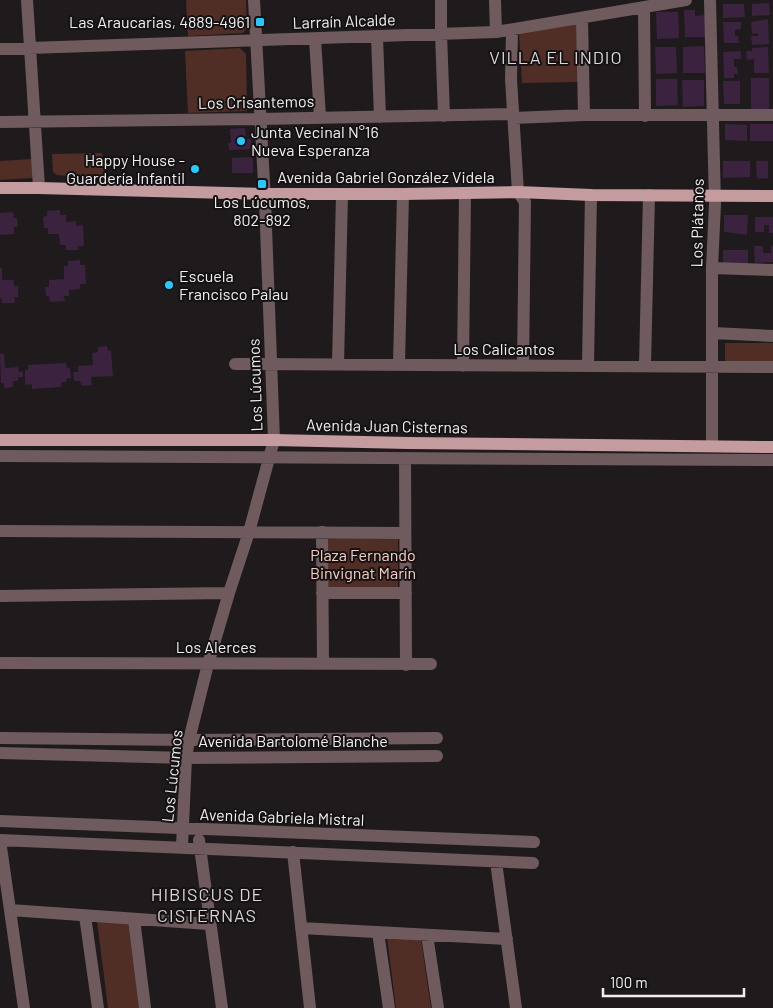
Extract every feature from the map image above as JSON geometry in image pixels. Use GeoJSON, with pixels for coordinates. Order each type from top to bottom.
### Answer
{"type":"FeatureCollection","features":[{"type":"Feature","properties":{"kind":"main road","name":"Avenida Gabriel González Videla"},"geometry":{"type":"LineString","coordinates":[[0,188],[342,195],[518,192],[591,195],[773,196]]}},
{"type":"Feature","properties":{"kind":"main road","name":"Avenida Juan Cisternas"},"geometry":{"type":"LineString","coordinates":[[0,440],[274,440],[408,444],[773,447]]}},
{"type":"Feature","properties":{"kind":"street"},"geometry":{"type":"LineString","coordinates":[[28,0],[39,188]]}},
{"type":"Feature","properties":{"kind":"street","name":"Los Lúcumos"},"geometry":{"type":"LineString","coordinates":[[182,847],[186,758],[189,740],[208,664],[249,532],[274,440],[254,0]]}},
{"type":"Feature","properties":{"kind":"street"},"geometry":{"type":"LineString","coordinates":[[441,0],[444,116]]}},
{"type":"Feature","properties":{"kind":"street"},"geometry":{"type":"LineString","coordinates":[[494,0],[496,32]]}},
{"type":"Feature","properties":{"kind":"street","name":"Larraín Alcalde"},"geometry":{"type":"LineString","coordinates":[[0,49],[496,32],[686,0]]}},
{"type":"Feature","properties":{"kind":"street","name":"Los Plátanos"},"geometry":{"type":"LineString","coordinates":[[710,0],[715,196],[712,268],[712,446]]}},
{"type":"Feature","properties":{"kind":"street"},"geometry":{"type":"LineString","coordinates":[[644,8],[645,116]]}},
{"type":"Feature","properties":{"kind":"street"},"geometry":{"type":"LineString","coordinates":[[582,18],[584,115]]}},
{"type":"Feature","properties":{"kind":"street"},"geometry":{"type":"LineString","coordinates":[[512,30],[511,79],[518,192],[525,202],[523,366]]}},
{"type":"Feature","properties":{"kind":"street"},"geometry":{"type":"LineString","coordinates":[[377,37],[380,117]]}},
{"type":"Feature","properties":{"kind":"street"},"geometry":{"type":"LineString","coordinates":[[315,39],[320,118]]}},
{"type":"Feature","properties":{"kind":"street","name":"Los Crisantemos"},"geometry":{"type":"LineString","coordinates":[[0,122],[444,116],[773,115]]}},
{"type":"Feature","properties":{"kind":"street"},"geometry":{"type":"LineString","coordinates":[[399,364],[403,194]]}},
{"type":"Feature","properties":{"kind":"street"},"geometry":{"type":"LineString","coordinates":[[463,366],[465,194]]}},
{"type":"Feature","properties":{"kind":"street"},"geometry":{"type":"LineString","coordinates":[[338,364],[342,195]]}},
{"type":"Feature","properties":{"kind":"street"},"geometry":{"type":"LineString","coordinates":[[588,365],[591,195]]}},
{"type":"Feature","properties":{"kind":"street"},"geometry":{"type":"LineString","coordinates":[[645,365],[648,195]]}},
{"type":"Feature","properties":{"kind":"street"},"geometry":{"type":"LineString","coordinates":[[712,268],[773,270]]}},
{"type":"Feature","properties":{"kind":"street"},"geometry":{"type":"LineString","coordinates":[[712,333],[773,336]]}},
{"type":"Feature","properties":{"kind":"street","name":"Los Calicantos"},"geometry":{"type":"LineString","coordinates":[[235,364],[773,367]]}},
{"type":"Feature","properties":{"kind":"street","name":"Avenida Juan Cisternas"},"geometry":{"type":"LineString","coordinates":[[0,456],[268,459],[773,460]]}},
{"type":"Feature","properties":{"kind":"street"},"geometry":{"type":"LineString","coordinates":[[405,458],[406,664]]}},
{"type":"Feature","properties":{"kind":"street"},"geometry":{"type":"LineString","coordinates":[[0,531],[406,533]]}},
{"type":"Feature","properties":{"kind":"street"},"geometry":{"type":"LineString","coordinates":[[322,532],[323,663]]}},
{"type":"Feature","properties":{"kind":"street"},"geometry":{"type":"LineString","coordinates":[[0,596],[229,593]]}},
{"type":"Feature","properties":{"kind":"street"},"geometry":{"type":"LineString","coordinates":[[322,593],[406,593]]}},
{"type":"Feature","properties":{"kind":"street","name":"Los Alerces"},"geometry":{"type":"LineString","coordinates":[[0,662],[431,664]]}},
{"type":"Feature","properties":{"kind":"street","name":"Avenida Bartolomé Blanche"},"geometry":{"type":"LineString","coordinates":[[0,738],[189,740],[437,738]]}},
{"type":"Feature","properties":{"kind":"street","name":"Avenida Bartolomé Blanche"},"geometry":{"type":"LineString","coordinates":[[0,754],[186,758],[437,756]]}},
{"type":"Feature","properties":{"kind":"street","name":"Avenida Gabriela Mistral"},"geometry":{"type":"LineString","coordinates":[[0,821],[534,842]]}},
{"type":"Feature","properties":{"kind":"street","name":"Los Lúcumos"},"geometry":{"type":"LineString","coordinates":[[198,830],[209,924],[222,1008]]}},
{"type":"Feature","properties":{"kind":"street"},"geometry":{"type":"LineString","coordinates":[[0,840],[24,1008]]}},
{"type":"Feature","properties":{"kind":"street","name":"Avenida Gabriela Mistral"},"geometry":{"type":"LineString","coordinates":[[0,840],[199,847],[533,863]]}},
{"type":"Feature","properties":{"kind":"street"},"geometry":{"type":"LineString","coordinates":[[293,852],[310,1008]]}},
{"type":"Feature","properties":{"kind":"street"},"geometry":{"type":"LineString","coordinates":[[496,862],[516,1008]]}},
{"type":"Feature","properties":{"kind":"street"},"geometry":{"type":"LineString","coordinates":[[10,910],[209,924]]}},
{"type":"Feature","properties":{"kind":"street"},"geometry":{"type":"LineString","coordinates":[[84,916],[98,1008]]}},
{"type":"Feature","properties":{"kind":"street"},"geometry":{"type":"LineString","coordinates":[[134,920],[145,1008]]}},
{"type":"Feature","properties":{"kind":"street"},"geometry":{"type":"LineString","coordinates":[[301,928],[507,939]]}},
{"type":"Feature","properties":{"kind":"street"},"geometry":{"type":"LineString","coordinates":[[378,932],[389,1008]]}},
{"type":"Feature","properties":{"kind":"street"},"geometry":{"type":"LineString","coordinates":[[427,934],[438,1008]]}},
{"type":"Feature","properties":{"kind":"green space"},"geometry":{"type":"Polygon","coordinates":[[[186,0],[246,0],[247,28],[243,33],[188,36],[186,0]]]}},
{"type":"Feature","properties":{"kind":"green space"},"geometry":{"type":"Polygon","coordinates":[[[578,24],[579,82],[522,83],[519,33],[578,24]]]}},
{"type":"Feature","properties":{"kind":"green space"},"geometry":{"type":"Polygon","coordinates":[[[240,48],[246,54],[247,111],[188,113],[185,51],[240,48]]]}},
{"type":"Feature","properties":{"kind":"green space"},"geometry":{"type":"Polygon","coordinates":[[[102,153],[103,169],[106,170],[107,179],[57,175],[53,172],[52,154],[102,153]]]}},
{"type":"Feature","properties":{"kind":"green space"},"geometry":{"type":"Polygon","coordinates":[[[32,159],[32,178],[0,180],[0,161],[32,159]]]}},
{"type":"Feature","properties":{"kind":"green space"},"geometry":{"type":"Polygon","coordinates":[[[725,343],[773,343],[773,363],[725,363],[725,343]]]}},
{"type":"Feature","properties":{"kind":"green space","name":"Plaza Fernando Binvignat Marín"},"geometry":{"type":"Polygon","coordinates":[[[327,539],[398,539],[398,589],[327,589],[327,539]]]}},
{"type":"Feature","properties":{"kind":"green space"},"geometry":{"type":"Polygon","coordinates":[[[97,921],[130,922],[141,1008],[108,1008],[97,921]]]}},
{"type":"Feature","properties":{"kind":"green space"},"geometry":{"type":"Polygon","coordinates":[[[387,937],[421,940],[431,1008],[396,1008],[387,937]]]}},
{"type":"Feature","properties":{"kind":"building"},"geometry":{"type":"Polygon","coordinates":[[[769,3],[770,15],[752,16],[752,4],[769,3]]]}},
{"type":"Feature","properties":{"kind":"building"},"geometry":{"type":"Polygon","coordinates":[[[723,4],[744,4],[745,17],[723,18],[723,4]]]}},
{"type":"Feature","properties":{"kind":"building"},"geometry":{"type":"Polygon","coordinates":[[[684,10],[695,10],[695,16],[705,15],[706,37],[685,37],[684,10]]]}},
{"type":"Feature","properties":{"kind":"building"},"geometry":{"type":"Polygon","coordinates":[[[656,12],[678,12],[679,38],[657,39],[656,12]]]}},
{"type":"Feature","properties":{"kind":"building"},"geometry":{"type":"Polygon","coordinates":[[[768,19],[769,44],[752,45],[751,36],[758,36],[758,33],[752,34],[751,22],[768,19]]]}},
{"type":"Feature","properties":{"kind":"building"},"geometry":{"type":"Polygon","coordinates":[[[723,22],[741,22],[741,29],[735,30],[735,36],[738,36],[739,43],[724,43],[723,22]]]}},
{"type":"Feature","properties":{"kind":"building"},"geometry":{"type":"Polygon","coordinates":[[[704,46],[705,73],[683,73],[683,47],[704,46]]]}},
{"type":"Feature","properties":{"kind":"building"},"geometry":{"type":"Polygon","coordinates":[[[655,47],[676,47],[677,73],[656,74],[655,47]]]}},
{"type":"Feature","properties":{"kind":"building"},"geometry":{"type":"Polygon","coordinates":[[[768,47],[769,73],[754,73],[754,59],[747,60],[746,51],[752,51],[752,48],[768,47]]]}},
{"type":"Feature","properties":{"kind":"building"},"geometry":{"type":"Polygon","coordinates":[[[741,51],[741,59],[734,59],[734,67],[737,67],[738,74],[734,74],[734,78],[724,78],[723,52],[741,51]]]}},
{"type":"Feature","properties":{"kind":"building"},"geometry":{"type":"Polygon","coordinates":[[[751,78],[769,78],[769,109],[751,109],[751,78]]]}},
{"type":"Feature","properties":{"kind":"building"},"geometry":{"type":"Polygon","coordinates":[[[656,79],[677,79],[678,105],[656,106],[656,79]]]}},
{"type":"Feature","properties":{"kind":"building"},"geometry":{"type":"Polygon","coordinates":[[[682,80],[704,80],[704,106],[683,107],[682,80]]]}},
{"type":"Feature","properties":{"kind":"building"},"geometry":{"type":"Polygon","coordinates":[[[723,81],[740,81],[740,104],[724,104],[723,81]]]}},
{"type":"Feature","properties":{"kind":"building"},"geometry":{"type":"Polygon","coordinates":[[[725,124],[747,125],[747,141],[725,140],[725,124]]]}},
{"type":"Feature","properties":{"kind":"building"},"geometry":{"type":"Polygon","coordinates":[[[750,124],[773,124],[773,141],[750,141],[750,124]]]}},
{"type":"Feature","properties":{"kind":"building","name":"Junta Vecinal N°16 Nueva Esperanza"},"geometry":{"type":"Polygon","coordinates":[[[245,128],[246,139],[251,139],[252,149],[229,150],[228,143],[231,143],[230,129],[245,128]]]}},
{"type":"Feature","properties":{"kind":"building"},"geometry":{"type":"Polygon","coordinates":[[[253,157],[253,173],[232,173],[232,158],[253,157]]]}},
{"type":"Feature","properties":{"kind":"building"},"geometry":{"type":"Polygon","coordinates":[[[723,161],[750,161],[750,177],[723,178],[723,161]]]}},
{"type":"Feature","properties":{"kind":"building"},"geometry":{"type":"Polygon","coordinates":[[[756,161],[768,161],[768,178],[757,179],[756,161]]]}},
{"type":"Feature","properties":{"kind":"building"},"geometry":{"type":"Polygon","coordinates":[[[60,210],[60,215],[66,215],[66,222],[76,221],[76,226],[83,225],[84,246],[78,246],[78,250],[66,250],[66,245],[60,245],[59,234],[48,234],[48,228],[44,228],[43,217],[47,216],[47,211],[60,210]]]}},
{"type":"Feature","properties":{"kind":"building"},"geometry":{"type":"Polygon","coordinates":[[[13,212],[14,218],[17,218],[18,227],[14,227],[14,234],[0,235],[0,213],[13,212]]]}},
{"type":"Feature","properties":{"kind":"building"},"geometry":{"type":"Polygon","coordinates":[[[724,215],[748,215],[747,235],[724,232],[724,215]]]}},
{"type":"Feature","properties":{"kind":"building"},"geometry":{"type":"Polygon","coordinates":[[[755,217],[773,217],[773,233],[769,233],[769,225],[764,225],[764,232],[755,232],[755,217]]]}},
{"type":"Feature","properties":{"kind":"building"},"geometry":{"type":"Polygon","coordinates":[[[754,246],[763,246],[763,253],[771,253],[771,246],[773,246],[773,262],[755,263],[754,246]]]}},
{"type":"Feature","properties":{"kind":"building"},"geometry":{"type":"Polygon","coordinates":[[[723,250],[748,250],[748,265],[723,265],[723,250]]]}},
{"type":"Feature","properties":{"kind":"building"},"geometry":{"type":"Polygon","coordinates":[[[80,260],[80,265],[85,265],[86,284],[80,284],[80,289],[69,290],[69,296],[64,296],[65,301],[50,302],[49,296],[46,296],[45,287],[49,287],[49,280],[64,279],[64,266],[68,266],[68,261],[80,260]]]}},
{"type":"Feature","properties":{"kind":"building"},"geometry":{"type":"Polygon","coordinates":[[[0,268],[2,268],[2,280],[14,280],[14,286],[18,286],[18,297],[14,297],[15,303],[2,303],[2,298],[0,298],[0,268]]]}},
{"type":"Feature","properties":{"kind":"building"},"geometry":{"type":"Polygon","coordinates":[[[107,346],[108,351],[111,351],[113,376],[91,377],[92,385],[82,386],[80,381],[74,381],[73,372],[78,372],[78,366],[93,365],[92,353],[98,352],[98,347],[107,346]]]}},
{"type":"Feature","properties":{"kind":"building"},"geometry":{"type":"Polygon","coordinates":[[[0,354],[4,354],[5,368],[18,367],[19,372],[23,371],[23,377],[18,377],[18,381],[13,381],[13,387],[4,388],[4,383],[1,383],[0,354]]]}},
{"type":"Feature","properties":{"kind":"building"},"geometry":{"type":"Polygon","coordinates":[[[66,363],[67,368],[70,368],[71,378],[67,378],[66,382],[61,382],[61,387],[32,389],[32,384],[25,385],[25,370],[28,370],[28,365],[66,363]]]}},
{"type":"Feature","properties":{"kind":"place","name":"Las Araucarias, 4889-4961"},"geometry":{"type":"Point","coordinates":[260,22]}},
{"type":"Feature","properties":{"kind":"place","name":"Junta Vecinal N°16 Nueva Esperanza"},"geometry":{"type":"Point","coordinates":[241,141]}},
{"type":"Feature","properties":{"kind":"place","name":"Happy House - Guardería Infantil"},"geometry":{"type":"Point","coordinates":[195,169]}},
{"type":"Feature","properties":{"kind":"place","name":"Los Lúcumos, 802-892"},"geometry":{"type":"Point","coordinates":[262,184]}},
{"type":"Feature","properties":{"kind":"place","name":"Escuela Francisco Palau"},"geometry":{"type":"Point","coordinates":[169,285]}},
{"type":"Feature","properties":{"kind":"district","name":"VILLA EL INDIO"},"geometry":{"type":"Point","coordinates":[556,58]}},
{"type":"Feature","properties":{"kind":"district","name":"HIBISCUS DE CISTERNAS"},"geometry":{"type":"Point","coordinates":[207,905]}}]}
